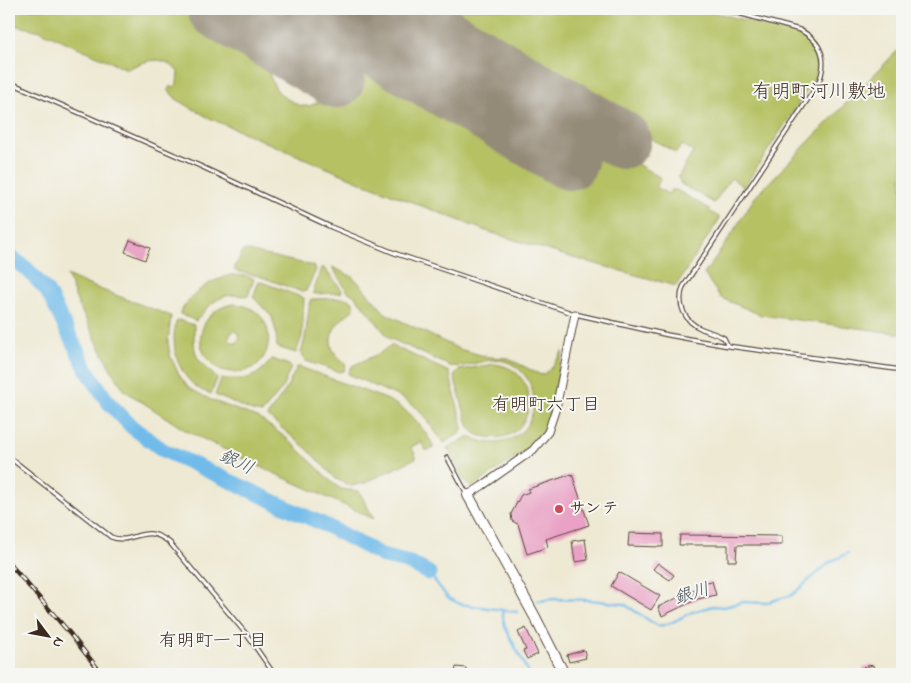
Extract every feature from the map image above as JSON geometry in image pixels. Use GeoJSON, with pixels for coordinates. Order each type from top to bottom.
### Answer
{"type":"FeatureCollection","features":[{"type":"Feature","properties":{"kind":"street"},"geometry":{"type":"LineString","coordinates":[[564,674],[468,494],[533,450],[548,432],[556,408],[575,314]]}},
{"type":"Feature","properties":{"kind":"lane"},"geometry":{"type":"LineString","coordinates":[[723,9],[800,30],[815,41],[824,60],[818,84],[683,287],[680,296],[681,307],[687,318],[695,326],[724,338],[728,346]]}},
{"type":"Feature","properties":{"kind":"lane"},"geometry":{"type":"LineString","coordinates":[[9,82],[200,166],[331,227],[389,251],[575,314],[668,335],[728,346],[902,370]]}},
{"type":"Feature","properties":{"kind":"lane"},"geometry":{"type":"LineString","coordinates":[[9,457],[111,537],[124,539],[139,534],[152,533],[161,536],[170,543],[229,613],[274,674]]}},
{"type":"Feature","properties":{"kind":"lane"},"geometry":{"type":"LineString","coordinates":[[446,457],[468,494]]}},
{"type":"Feature","properties":{"kind":"green space"},"geometry":{"type":"Polygon","coordinates":[[[9,9],[182,9],[252,49],[263,61],[276,89],[284,97],[300,106],[309,106],[325,97],[341,70],[237,9],[361,9],[419,43],[422,38],[661,178],[656,187],[668,194],[671,190],[676,190],[710,209],[709,211],[719,217],[719,220],[676,286],[563,255],[486,231],[358,181],[209,118],[176,99],[168,90],[169,87],[174,87],[177,84],[178,72],[167,62],[147,61],[127,69],[41,31],[9,24],[9,9]]]}},
{"type":"Feature","properties":{"kind":"green space"},"geometry":{"type":"Polygon","coordinates":[[[440,9],[702,9],[797,34],[804,38],[813,48],[816,53],[817,66],[814,80],[744,187],[731,178],[714,203],[681,184],[678,177],[693,152],[682,145],[676,153],[437,14],[440,9]]]}},
{"type":"Feature","properties":{"kind":"green space"},"geometry":{"type":"Polygon","coordinates":[[[435,17],[638,135],[641,149],[627,153],[424,35],[435,17]]]}},
{"type":"Feature","properties":{"kind":"green space"},"geometry":{"type":"Polygon","coordinates":[[[902,49],[902,334],[761,315],[721,298],[704,274],[755,197],[898,50],[902,49]]]}},
{"type":"Feature","properties":{"kind":"green space"},"geometry":{"type":"Polygon","coordinates":[[[244,250],[314,266],[316,270],[306,291],[302,292],[259,276],[235,271],[235,266],[244,250]]]}},
{"type":"Feature","properties":{"kind":"green space"},"geometry":{"type":"Polygon","coordinates":[[[322,267],[342,290],[341,293],[313,293],[322,267]]]}},
{"type":"Feature","properties":{"kind":"green space"},"geometry":{"type":"Polygon","coordinates":[[[332,267],[351,276],[358,282],[385,313],[459,349],[488,357],[507,358],[541,375],[551,368],[563,351],[549,419],[542,434],[531,447],[474,486],[465,483],[447,448],[468,437],[492,443],[515,437],[525,428],[531,417],[534,405],[533,392],[528,380],[519,369],[507,362],[493,360],[464,366],[450,366],[389,338],[355,296],[348,292],[332,267]]]}},
{"type":"Feature","properties":{"kind":"green space"},"geometry":{"type":"Polygon","coordinates":[[[67,275],[171,316],[168,342],[170,355],[179,375],[189,388],[211,400],[259,418],[289,440],[334,484],[341,489],[359,491],[374,519],[185,430],[125,391],[110,368],[78,304],[67,275]]]}},
{"type":"Feature","properties":{"kind":"green space"},"geometry":{"type":"Polygon","coordinates":[[[231,275],[247,276],[254,279],[248,296],[223,297],[208,307],[196,321],[180,314],[191,298],[202,288],[231,275]]]}},
{"type":"Feature","properties":{"kind":"green space"},"geometry":{"type":"Polygon","coordinates":[[[259,281],[304,298],[302,336],[296,353],[277,347],[272,317],[253,297],[259,281]]]}},
{"type":"Feature","properties":{"kind":"green space"},"geometry":{"type":"Polygon","coordinates":[[[342,298],[352,301],[354,307],[336,327],[331,338],[333,350],[346,365],[344,371],[339,372],[306,361],[301,353],[310,301],[313,299],[342,298]]]}},
{"type":"Feature","properties":{"kind":"green space"},"geometry":{"type":"Polygon","coordinates":[[[233,304],[249,308],[260,316],[267,327],[269,340],[266,352],[259,363],[248,370],[233,372],[220,369],[209,361],[203,352],[201,334],[204,325],[215,311],[233,304]],[[236,331],[232,332],[228,338],[233,343],[237,343],[240,337],[236,331]]]}},
{"type":"Feature","properties":{"kind":"green space"},"geometry":{"type":"Polygon","coordinates":[[[179,320],[194,325],[196,355],[217,379],[211,394],[201,390],[192,383],[180,365],[174,344],[176,322],[179,320]]]}},
{"type":"Feature","properties":{"kind":"green space"},"geometry":{"type":"Polygon","coordinates":[[[391,345],[449,372],[463,427],[461,433],[444,443],[419,410],[404,399],[348,374],[352,366],[380,353],[391,345]]]}},
{"type":"Feature","properties":{"kind":"green space"},"geometry":{"type":"Polygon","coordinates":[[[272,359],[291,367],[282,389],[262,413],[252,411],[215,395],[221,379],[237,379],[255,375],[272,359]]]}},
{"type":"Feature","properties":{"kind":"green space"},"geometry":{"type":"Polygon","coordinates":[[[494,364],[511,369],[522,379],[528,392],[529,406],[525,419],[516,430],[504,437],[481,436],[471,430],[454,376],[459,370],[494,364]]]}},
{"type":"Feature","properties":{"kind":"green space"},"geometry":{"type":"Polygon","coordinates":[[[297,367],[386,399],[408,413],[419,424],[433,445],[433,449],[426,451],[421,442],[411,447],[416,458],[365,483],[351,486],[336,479],[306,448],[267,416],[285,391],[297,367]]]}},
{"type":"Feature","properties":{"kind":"building"},"geometry":{"type":"Polygon","coordinates":[[[130,240],[150,248],[145,260],[125,252],[130,240]]]}},
{"type":"Feature","properties":{"kind":"building","name":"サンテ"},"geometry":{"type":"Polygon","coordinates":[[[572,474],[589,525],[546,539],[548,547],[527,554],[518,524],[512,521],[511,514],[521,495],[529,492],[528,489],[572,474]]]}},
{"type":"Feature","properties":{"kind":"building"},"geometry":{"type":"Polygon","coordinates":[[[629,533],[663,534],[663,547],[628,546],[629,533]]]}},
{"type":"Feature","properties":{"kind":"building"},"geometry":{"type":"Polygon","coordinates":[[[680,535],[782,536],[782,545],[737,545],[736,561],[728,561],[728,545],[679,545],[680,535]]]}},
{"type":"Feature","properties":{"kind":"building"},"geometry":{"type":"Polygon","coordinates":[[[585,539],[588,560],[575,562],[572,541],[585,539]]]}},
{"type":"Feature","properties":{"kind":"building"},"geometry":{"type":"Polygon","coordinates":[[[658,563],[674,575],[670,580],[653,569],[658,563]]]}},
{"type":"Feature","properties":{"kind":"building"},"geometry":{"type":"Polygon","coordinates":[[[619,572],[660,596],[651,610],[611,586],[619,572]]]}},
{"type":"Feature","properties":{"kind":"building"},"geometry":{"type":"Polygon","coordinates":[[[712,581],[716,595],[698,599],[662,616],[658,607],[698,588],[697,584],[712,581]]]}},
{"type":"Feature","properties":{"kind":"building"},"geometry":{"type":"Polygon","coordinates":[[[526,628],[538,654],[527,659],[523,651],[526,650],[518,632],[526,628]]]}},
{"type":"Feature","properties":{"kind":"building"},"geometry":{"type":"Polygon","coordinates":[[[584,650],[586,658],[569,662],[567,655],[584,650]]]}},
{"type":"Feature","properties":{"kind":"building"},"geometry":{"type":"Polygon","coordinates":[[[873,665],[875,674],[865,674],[863,667],[873,665]]]}},
{"type":"Feature","properties":{"kind":"building"},"geometry":{"type":"Polygon","coordinates":[[[456,667],[466,668],[466,674],[455,673],[456,667]]]}},
{"type":"Feature","properties":{"kind":"waterway","name":"銀川"},"geometry":{"type":"LineString","coordinates":[[9,255],[27,269],[47,291],[87,370],[108,402],[132,427],[163,450],[327,526],[385,557],[410,563],[429,573]]}},
{"type":"Feature","properties":{"kind":"waterway","name":"銀川"},"geometry":{"type":"LineString","coordinates":[[538,601],[554,599],[590,600],[624,604],[659,626],[671,623],[692,612],[713,606],[724,607],[743,602],[765,603],[792,595],[830,562],[848,553]]}},
{"type":"Feature","properties":{"kind":"waterway","name":"銀川"},"geometry":{"type":"LineString","coordinates":[[429,573],[448,598],[460,604],[517,612]]}},
{"type":"Feature","properties":{"kind":"waterway"},"geometry":{"type":"LineString","coordinates":[[502,611],[505,627],[529,674]]}},
{"type":"Feature","properties":{"kind":"runway"},"geometry":{"type":"LineString","coordinates":[[216,9],[336,79]]}},
{"type":"Feature","properties":{"kind":"runway"},"geometry":{"type":"LineString","coordinates":[[310,9],[569,161]]}},
{"type":"Feature","properties":{"kind":"runway"},"geometry":{"type":"LineString","coordinates":[[398,9],[622,140]]}},
{"type":"Feature","properties":{"kind":"railway"},"geometry":{"type":"LineString","coordinates":[[9,563],[102,674]]}},
{"type":"Feature","properties":{"kind":"place","name":"サンテ"},"geometry":{"type":"Point","coordinates":[559,509]}},
{"type":"Feature","properties":{"kind":"district","name":"有明町河川敷地"},"geometry":{"type":"Point","coordinates":[819,92]}},
{"type":"Feature","properties":{"kind":"district","name":"有明町六丁目"},"geometry":{"type":"Point","coordinates":[546,406]}},
{"type":"Feature","properties":{"kind":"district","name":"有明町一丁目"},"geometry":{"type":"Point","coordinates":[213,642]}}]}
